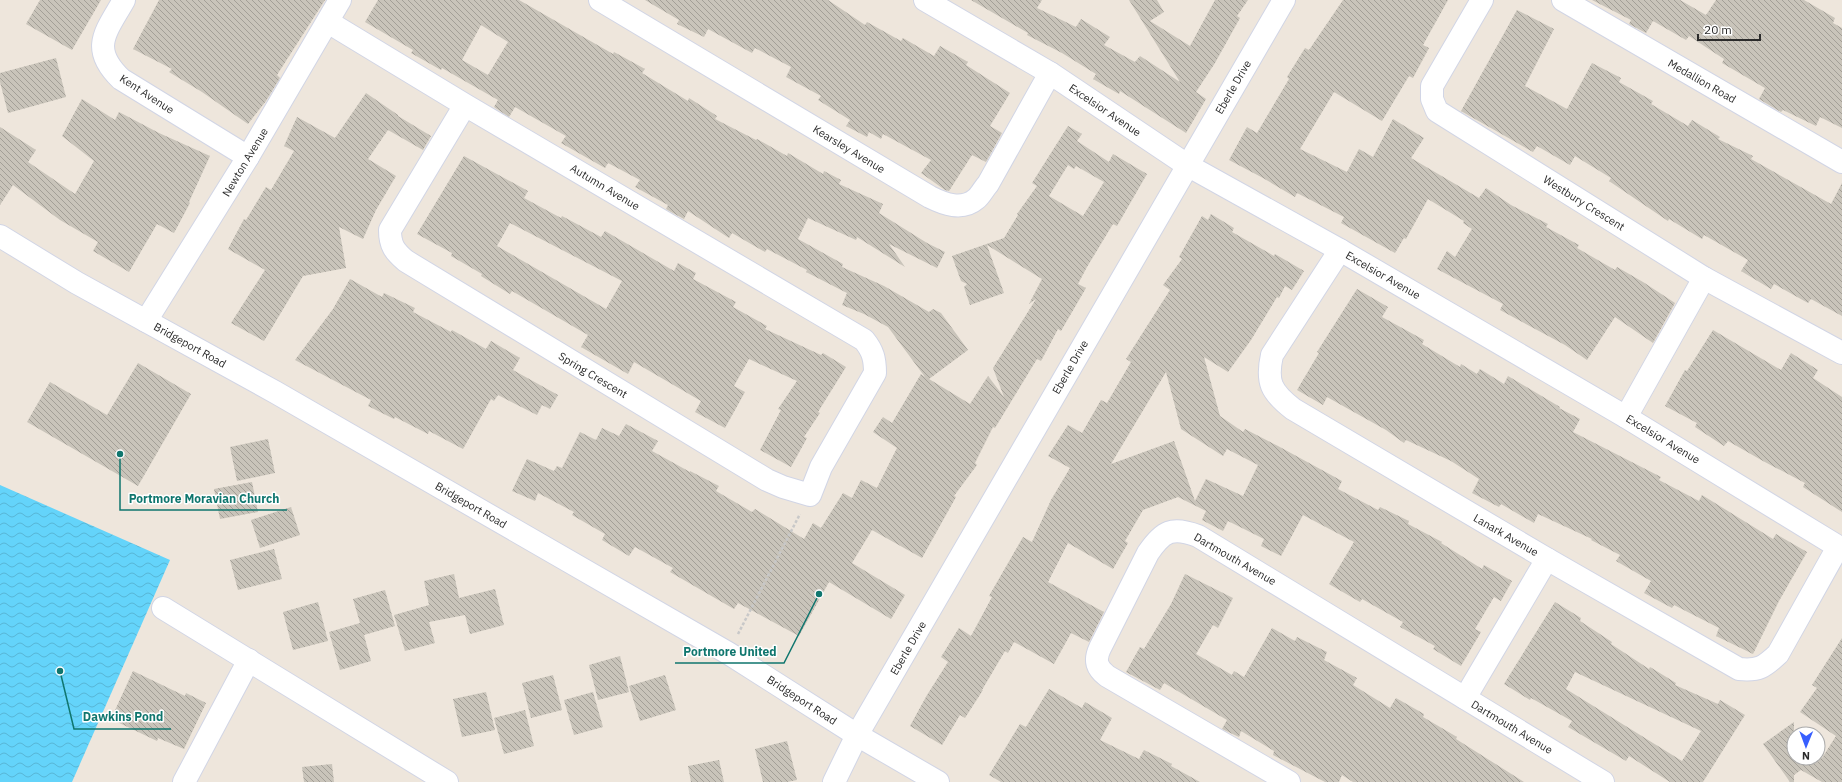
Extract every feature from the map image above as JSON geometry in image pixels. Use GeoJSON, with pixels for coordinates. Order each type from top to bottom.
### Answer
{"type":"FeatureCollection","features":[{"type":"Feature","properties":{"kind":"street","name":"Kent Avenue"},"geometry":{"type":"LineString","coordinates":[[124,0],[104,36],[103,53],[109,68],[121,79],[248,157]]}},
{"type":"Feature","properties":{"kind":"street","name":"Newton Avenue"},"geometry":{"type":"LineString","coordinates":[[146,321],[248,157],[340,0]]}},
{"type":"Feature","properties":{"kind":"street","name":"Kearsley Avenue"},"geometry":{"type":"LineString","coordinates":[[600,0],[923,193],[945,204],[961,205],[976,200],[984,189],[1050,73]]}},
{"type":"Feature","properties":{"kind":"street","name":"Excelsior Avenue"},"geometry":{"type":"LineString","coordinates":[[925,0],[1050,73],[1187,165],[1340,250],[1626,417],[1840,548]]}},
{"type":"Feature","properties":{"kind":"street","name":"Eberle Drive"},"geometry":{"type":"LineString","coordinates":[[834,782],[857,735],[1284,0]]}},
{"type":"Feature","properties":{"kind":"street","name":"Westbury Crescent"},"geometry":{"type":"LineString","coordinates":[[1482,0],[1432,86],[1432,99],[1437,111],[1704,278],[1842,353]]}},
{"type":"Feature","properties":{"kind":"street","name":"Medallion Road"},"geometry":{"type":"LineString","coordinates":[[1563,0],[1842,162]]}},
{"type":"Feature","properties":{"kind":"street","name":"Autumn Avenue"},"geometry":{"type":"LineString","coordinates":[[328,22],[465,105],[864,340],[871,348],[875,358],[875,372],[821,467],[810,494]]}},
{"type":"Feature","properties":{"kind":"street","name":"Spring Crescent"},"geometry":{"type":"LineString","coordinates":[[465,105],[390,230],[390,242],[396,253],[413,265],[767,480],[783,487],[810,494]]}},
{"type":"Feature","properties":{"kind":"street","name":"Bridgeport Road"},"geometry":{"type":"LineString","coordinates":[[0,236],[77,283],[275,392],[728,653],[857,735],[938,782]]}},
{"type":"Feature","properties":{"kind":"street","name":"Lanark Avenue"},"geometry":{"type":"LineString","coordinates":[[1340,250],[1272,355],[1269,369],[1270,385],[1278,398],[1293,409],[1547,559],[1725,662],[1740,669],[1755,670],[1767,664],[1778,654],[1840,548]]}},
{"type":"Feature","properties":{"kind":"street"},"geometry":{"type":"LineString","coordinates":[[1626,417],[1704,278]]}},
{"type":"Feature","properties":{"kind":"street","name":"Dartmouth Avenue"},"geometry":{"type":"LineString","coordinates":[[1290,782],[1107,676],[1100,670],[1097,663],[1097,656],[1100,648],[1148,553],[1157,539],[1168,531],[1184,530],[1198,536],[1603,782]]}},
{"type":"Feature","properties":{"kind":"street"},"geometry":{"type":"LineString","coordinates":[[1465,698],[1547,559]]}},
{"type":"Feature","properties":{"kind":"street"},"geometry":{"type":"LineString","coordinates":[[163,608],[444,781]]}},
{"type":"Feature","properties":{"kind":"street"},"geometry":{"type":"LineString","coordinates":[[184,782],[249,660]]}},
{"type":"Feature","properties":{"kind":"path"},"geometry":{"type":"LineString","coordinates":[[728,653],[810,494]]}},
{"type":"Feature","properties":{"kind":"water"},"geometry":{"type":"Polygon","coordinates":[[[0,485],[170,560],[72,782],[0,782],[0,485]]]}},
{"type":"Feature","properties":{"kind":"building"},"geometry":{"type":"Polygon","coordinates":[[[40,0],[101,0],[72,50],[26,24],[40,0]]]}},
{"type":"Feature","properties":{"kind":"building"},"geometry":{"type":"Polygon","coordinates":[[[159,0],[325,0],[277,75],[280,78],[266,101],[248,124],[202,92],[169,72],[172,69],[133,49],[159,0]]]}},
{"type":"Feature","properties":{"kind":"building"},"geometry":{"type":"Polygon","coordinates":[[[378,0],[519,0],[613,54],[614,52],[645,69],[642,73],[688,101],[689,98],[717,116],[715,119],[756,140],[757,139],[787,156],[788,153],[823,174],[824,171],[841,180],[839,184],[883,204],[879,213],[927,243],[945,252],[937,268],[889,244],[905,267],[857,237],[856,240],[808,218],[798,239],[843,264],[842,267],[884,286],[929,312],[933,309],[941,313],[968,350],[929,379],[970,404],[988,376],[1004,397],[993,368],[1036,299],[1029,304],[1042,279],[987,245],[1004,293],[970,305],[964,287],[967,284],[961,281],[952,256],[1004,238],[1018,215],[1017,214],[1037,186],[1032,183],[1068,126],[1082,134],[1077,141],[1109,162],[1113,154],[1147,174],[1117,226],[1113,224],[1087,267],[1078,284],[1086,288],[1061,331],[1058,329],[1041,361],[1037,359],[995,428],[993,427],[975,463],[977,465],[954,496],[956,497],[922,558],[872,530],[852,563],[905,595],[891,619],[829,582],[799,636],[738,603],[734,609],[670,572],[673,568],[635,547],[629,556],[602,540],[605,534],[572,515],[574,512],[538,493],[535,501],[512,491],[527,459],[554,471],[557,466],[562,468],[580,432],[596,440],[602,428],[619,436],[626,424],[658,441],[652,451],[719,486],[716,491],[752,512],[755,509],[804,539],[813,523],[821,528],[843,493],[852,498],[861,480],[877,488],[897,448],[873,432],[883,417],[892,423],[921,374],[925,377],[888,327],[864,314],[842,305],[847,293],[806,272],[807,270],[767,249],[765,252],[732,233],[729,238],[688,211],[684,219],[671,212],[666,209],[668,205],[635,187],[640,180],[608,163],[605,168],[561,143],[566,136],[515,107],[509,117],[494,107],[498,100],[442,68],[441,70],[411,53],[413,50],[365,22],[378,0]],[[481,25],[462,60],[488,75],[508,42],[481,25]],[[1068,165],[1049,196],[1083,216],[1104,182],[1076,166],[1074,169],[1068,165]]]}},
{"type":"Feature","properties":{"kind":"building"},"geometry":{"type":"Polygon","coordinates":[[[645,0],[828,0],[865,25],[867,22],[901,41],[903,38],[934,56],[940,46],[968,62],[966,65],[1010,93],[990,126],[1002,133],[986,162],[972,155],[949,191],[945,190],[921,173],[931,160],[883,134],[881,139],[869,132],[867,137],[846,126],[850,120],[818,100],[821,96],[786,77],[791,67],[755,48],[752,53],[708,29],[704,37],[677,24],[679,20],[645,0]]]}},
{"type":"Feature","properties":{"kind":"building"},"geometry":{"type":"Polygon","coordinates":[[[971,0],[1042,0],[1037,8],[1076,27],[1081,19],[1110,37],[1104,45],[1135,62],[1140,56],[1180,82],[1129,0],[1157,0],[1164,12],[1150,21],[1190,46],[1215,0],[1248,0],[1237,16],[1240,18],[1215,63],[1196,92],[1206,99],[1186,133],[1120,91],[1119,94],[1093,79],[1096,74],[1062,53],[1027,35],[1028,33],[971,0]]]}},
{"type":"Feature","properties":{"kind":"building"},"geometry":{"type":"Polygon","coordinates":[[[1343,0],[1448,0],[1423,45],[1429,48],[1413,78],[1409,76],[1382,121],[1334,92],[1300,149],[1347,172],[1359,149],[1373,157],[1393,119],[1424,138],[1411,158],[1479,198],[1486,188],[1511,205],[1548,224],[1546,227],[1579,245],[1577,248],[1615,270],[1617,267],[1675,303],[1653,343],[1615,317],[1587,360],[1565,345],[1500,310],[1503,304],[1437,269],[1447,251],[1455,257],[1472,229],[1463,223],[1464,221],[1428,199],[1406,239],[1404,238],[1395,253],[1341,223],[1344,217],[1297,193],[1295,197],[1229,160],[1247,127],[1257,133],[1289,79],[1287,77],[1305,48],[1309,50],[1343,0]]]}},
{"type":"Feature","properties":{"kind":"building"},"geometry":{"type":"Polygon","coordinates":[[[1592,0],[1680,0],[1706,15],[1716,0],[1804,0],[1835,18],[1833,23],[1842,28],[1842,128],[1820,117],[1816,126],[1783,110],[1781,112],[1759,99],[1765,88],[1722,63],[1724,59],[1689,36],[1686,40],[1653,21],[1646,33],[1629,24],[1631,20],[1592,0]]]}},
{"type":"Feature","properties":{"kind":"building"},"geometry":{"type":"Polygon","coordinates":[[[1517,10],[1554,29],[1525,86],[1567,109],[1592,63],[1621,78],[1619,82],[1653,101],[1651,104],[1688,126],[1692,120],[1720,137],[1718,139],[1753,156],[1751,159],[1831,204],[1842,183],[1842,316],[1811,299],[1808,303],[1774,284],[1771,289],[1741,271],[1748,260],[1704,235],[1702,239],[1669,219],[1668,221],[1609,181],[1611,178],[1575,156],[1570,165],[1537,146],[1533,152],[1461,111],[1517,10]]]}},
{"type":"Feature","properties":{"kind":"building"},"geometry":{"type":"Polygon","coordinates":[[[56,58],[66,97],[8,113],[0,82],[0,73],[56,58]]]}},
{"type":"Feature","properties":{"kind":"building"},"geometry":{"type":"Polygon","coordinates":[[[366,93],[398,116],[431,136],[423,150],[388,130],[368,159],[396,176],[376,210],[363,239],[339,227],[346,268],[303,276],[264,341],[231,323],[265,270],[228,249],[244,219],[246,220],[266,187],[271,190],[294,151],[284,146],[297,117],[335,138],[366,93]]]}},
{"type":"Feature","properties":{"kind":"building"},"geometry":{"type":"Polygon","coordinates":[[[82,99],[115,120],[119,112],[159,133],[210,156],[189,202],[190,203],[174,233],[157,224],[129,272],[93,251],[98,242],[60,220],[13,185],[0,205],[0,127],[36,150],[28,162],[75,194],[94,161],[62,136],[82,99]]]}},
{"type":"Feature","properties":{"kind":"building"},"geometry":{"type":"Polygon","coordinates":[[[464,156],[528,191],[524,198],[561,218],[562,216],[601,237],[605,231],[674,271],[678,263],[696,273],[693,279],[736,302],[733,307],[767,326],[765,329],[821,355],[823,353],[846,367],[818,412],[820,413],[804,437],[807,438],[791,467],[760,450],[781,410],[778,409],[797,381],[749,359],[734,386],[745,392],[725,428],[695,412],[701,401],[634,362],[628,374],[581,347],[588,335],[512,291],[510,294],[481,276],[482,274],[451,256],[452,253],[417,234],[464,156]],[[510,223],[497,246],[606,309],[622,281],[510,223]]]}},
{"type":"Feature","properties":{"kind":"building"},"geometry":{"type":"Polygon","coordinates":[[[1211,214],[1234,228],[1232,232],[1304,271],[1292,290],[1285,286],[1279,298],[1277,297],[1251,340],[1228,372],[1204,357],[1220,416],[1243,432],[1245,429],[1342,481],[1338,489],[1378,510],[1380,507],[1409,521],[1408,524],[1442,542],[1441,543],[1482,569],[1484,565],[1512,581],[1501,601],[1494,597],[1475,629],[1481,632],[1461,666],[1433,649],[1435,646],[1400,627],[1403,622],[1362,599],[1360,602],[1329,584],[1354,542],[1303,515],[1281,556],[1261,546],[1264,539],[1228,521],[1223,531],[1202,520],[1206,511],[1178,497],[1143,510],[1125,541],[1128,543],[1113,569],[1068,543],[1048,582],[1104,612],[1089,642],[1071,633],[1054,664],[1014,642],[1008,653],[1005,651],[965,718],[960,715],[942,745],[910,726],[927,695],[948,662],[941,657],[959,628],[971,636],[992,597],[989,596],[1023,537],[1032,542],[1051,500],[1070,468],[1048,456],[1068,425],[1082,433],[1101,400],[1107,403],[1131,362],[1126,359],[1170,290],[1163,285],[1182,259],[1179,257],[1202,216],[1208,220],[1211,214]],[[1166,372],[1111,464],[1174,441],[1195,501],[1206,479],[1243,496],[1258,465],[1227,449],[1223,456],[1181,429],[1166,372]]]}},
{"type":"Feature","properties":{"kind":"building"},"geometry":{"type":"Polygon","coordinates":[[[350,279],[382,297],[384,293],[415,308],[413,312],[451,332],[452,330],[486,349],[491,341],[520,358],[513,370],[558,395],[550,409],[542,405],[537,415],[498,395],[494,401],[491,399],[463,449],[429,431],[428,434],[395,417],[394,419],[368,406],[371,400],[295,360],[333,309],[350,279]]]}},
{"type":"Feature","properties":{"kind":"building"},"geometry":{"type":"Polygon","coordinates":[[[1357,289],[1388,307],[1382,317],[1424,340],[1422,344],[1460,367],[1461,364],[1477,374],[1480,369],[1504,384],[1508,376],[1560,407],[1559,408],[1580,419],[1573,432],[1661,477],[1659,480],[1699,501],[1702,495],[1773,539],[1776,534],[1807,552],[1779,601],[1753,654],[1716,636],[1719,628],[1674,605],[1672,608],[1644,593],[1651,581],[1616,561],[1620,555],[1591,540],[1592,539],[1538,514],[1534,523],[1501,504],[1499,507],[1472,493],[1479,479],[1451,461],[1406,440],[1404,443],[1386,430],[1327,397],[1323,405],[1297,390],[1319,353],[1317,352],[1357,289]]]}},
{"type":"Feature","properties":{"kind":"building"},"geometry":{"type":"Polygon","coordinates":[[[1713,330],[1781,370],[1791,353],[1818,370],[1813,378],[1842,397],[1842,512],[1803,487],[1805,483],[1728,441],[1724,446],[1695,427],[1697,423],[1665,406],[1685,370],[1687,371],[1713,330]]]}},
{"type":"Feature","properties":{"kind":"building"},"geometry":{"type":"Polygon","coordinates":[[[138,363],[191,394],[138,486],[27,422],[50,382],[107,415],[138,363]]]}},
{"type":"Feature","properties":{"kind":"building"},"geometry":{"type":"Polygon","coordinates":[[[268,439],[275,473],[237,481],[230,447],[268,439]]]}},
{"type":"Feature","properties":{"kind":"building"},"geometry":{"type":"Polygon","coordinates":[[[252,482],[258,512],[220,519],[214,489],[252,482]]]}},
{"type":"Feature","properties":{"kind":"building"},"geometry":{"type":"Polygon","coordinates":[[[291,507],[300,535],[260,548],[251,520],[291,507]]]}},
{"type":"Feature","properties":{"kind":"building"},"geometry":{"type":"Polygon","coordinates":[[[274,549],[282,579],[238,590],[230,560],[274,549]]]}},
{"type":"Feature","properties":{"kind":"building"},"geometry":{"type":"Polygon","coordinates":[[[454,574],[459,598],[495,589],[504,625],[470,634],[465,615],[429,622],[435,643],[405,651],[394,615],[429,605],[424,581],[454,574]]]}},
{"type":"Feature","properties":{"kind":"building"},"geometry":{"type":"Polygon","coordinates":[[[1185,574],[1233,598],[1218,628],[1213,625],[1196,654],[1232,675],[1234,671],[1244,677],[1272,628],[1295,641],[1297,637],[1327,652],[1324,660],[1357,678],[1353,685],[1390,708],[1396,698],[1424,714],[1423,717],[1457,737],[1456,739],[1524,782],[1353,782],[1342,775],[1339,782],[1325,782],[1273,755],[1274,751],[1241,731],[1239,737],[1222,729],[1227,720],[1164,683],[1160,690],[1126,672],[1140,647],[1144,649],[1171,604],[1185,574]]]}},
{"type":"Feature","properties":{"kind":"building"},"geometry":{"type":"Polygon","coordinates":[[[385,590],[395,626],[364,635],[371,661],[340,670],[329,632],[360,623],[353,599],[385,590]]]}},
{"type":"Feature","properties":{"kind":"building"},"geometry":{"type":"Polygon","coordinates":[[[318,602],[328,641],[293,650],[283,612],[318,602]]]}},
{"type":"Feature","properties":{"kind":"building"},"geometry":{"type":"Polygon","coordinates":[[[1555,602],[1581,618],[1580,621],[1612,642],[1611,644],[1649,669],[1650,667],[1676,683],[1675,685],[1718,704],[1720,700],[1745,715],[1703,782],[1670,782],[1629,756],[1626,761],[1568,727],[1572,721],[1531,698],[1530,700],[1504,684],[1555,602]],[[1575,672],[1566,689],[1682,761],[1701,731],[1575,672]]]}},
{"type":"Feature","properties":{"kind":"building"},"geometry":{"type":"Polygon","coordinates":[[[1842,638],[1842,782],[1822,782],[1801,770],[1794,775],[1794,782],[1790,782],[1763,744],[1786,728],[1786,766],[1826,766],[1826,752],[1836,736],[1826,729],[1826,726],[1821,726],[1800,712],[1817,688],[1812,685],[1842,638]]]}},
{"type":"Feature","properties":{"kind":"building"},"geometry":{"type":"Polygon","coordinates":[[[620,656],[629,692],[598,700],[589,665],[620,656]]]}},
{"type":"Feature","properties":{"kind":"building"},"geometry":{"type":"Polygon","coordinates":[[[133,671],[185,696],[186,693],[206,703],[184,749],[158,738],[157,741],[111,719],[133,671]]]}},
{"type":"Feature","properties":{"kind":"building"},"geometry":{"type":"Polygon","coordinates":[[[553,675],[562,710],[531,718],[522,683],[553,675]]]}},
{"type":"Feature","properties":{"kind":"building"},"geometry":{"type":"Polygon","coordinates":[[[665,675],[676,710],[640,721],[629,686],[665,675]]]}},
{"type":"Feature","properties":{"kind":"building"},"geometry":{"type":"Polygon","coordinates":[[[1049,689],[1082,708],[1085,702],[1112,718],[1100,740],[1139,759],[1144,750],[1172,764],[1171,766],[1200,782],[1001,782],[989,775],[1020,724],[1026,727],[1049,689]]]}},
{"type":"Feature","properties":{"kind":"building"},"geometry":{"type":"Polygon","coordinates":[[[486,692],[495,730],[462,737],[453,699],[486,692]]]}},
{"type":"Feature","properties":{"kind":"building"},"geometry":{"type":"Polygon","coordinates":[[[593,692],[603,727],[574,735],[564,700],[593,692]]]}},
{"type":"Feature","properties":{"kind":"building"},"geometry":{"type":"Polygon","coordinates":[[[525,710],[534,746],[504,754],[494,718],[525,710]]]}},
{"type":"Feature","properties":{"kind":"building"},"geometry":{"type":"Polygon","coordinates":[[[1794,722],[1794,726],[1788,726],[1794,722]]]}},
{"type":"Feature","properties":{"kind":"building"},"geometry":{"type":"Polygon","coordinates":[[[787,741],[797,780],[787,782],[763,782],[755,749],[787,741]]]}},
{"type":"Feature","properties":{"kind":"building"},"geometry":{"type":"Polygon","coordinates":[[[719,760],[724,782],[691,782],[688,766],[719,760]]]}},
{"type":"Feature","properties":{"kind":"building"},"geometry":{"type":"Polygon","coordinates":[[[332,764],[334,782],[304,782],[302,767],[332,764]]]}},
{"type":"Feature","properties":{"kind":"place","name":"Portmore Moravian Church"},"geometry":{"type":"Point","coordinates":[120,454]}},
{"type":"Feature","properties":{"kind":"place","name":"Portmore United"},"geometry":{"type":"Point","coordinates":[819,594]}},
{"type":"Feature","properties":{"kind":"place","name":"Dawkins Pond"},"geometry":{"type":"Point","coordinates":[60,671]}}]}
